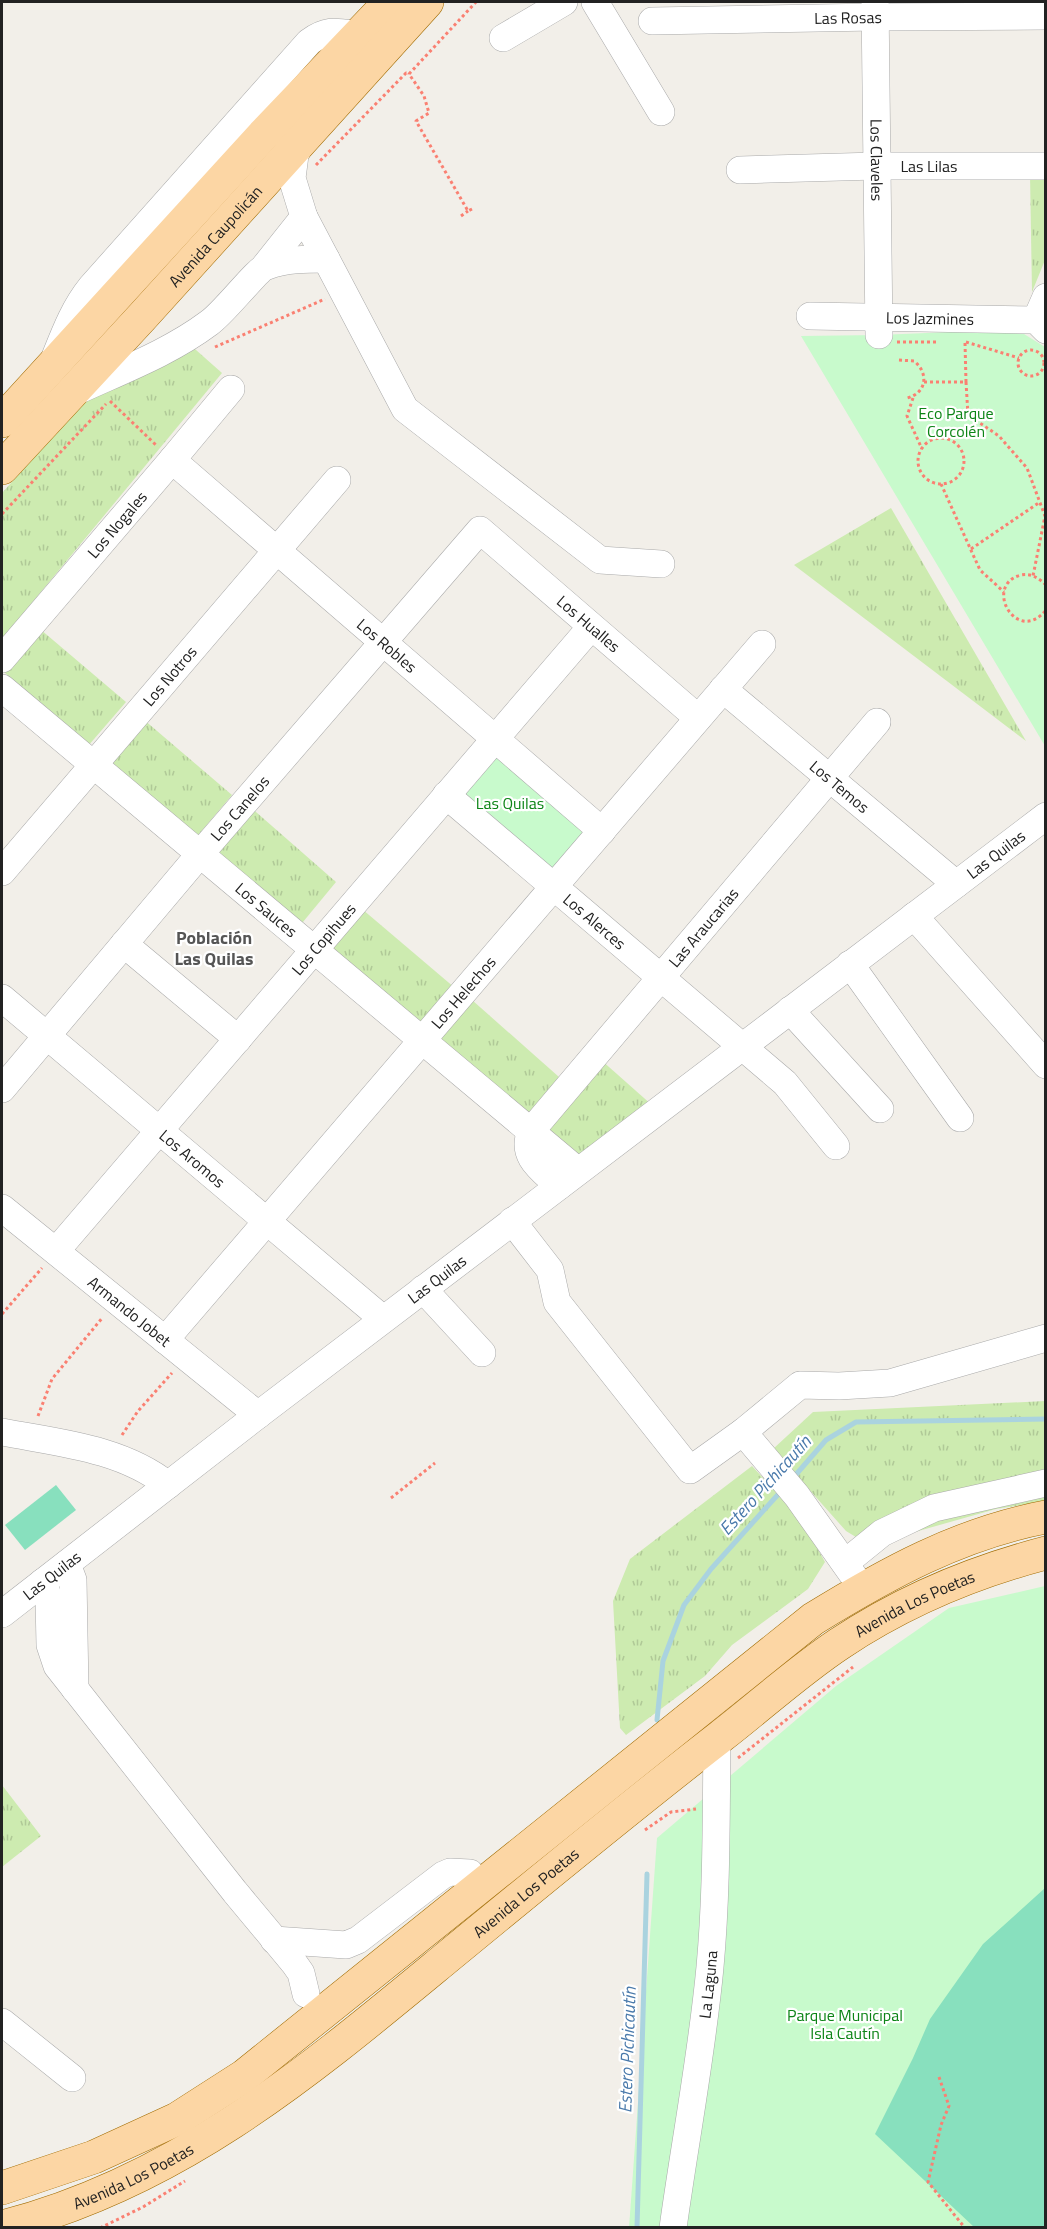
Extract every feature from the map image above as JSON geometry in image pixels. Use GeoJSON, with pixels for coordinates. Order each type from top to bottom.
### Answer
{"type":"FeatureCollection","features":[{"type":"Feature","properties":{"kind":"main road","name":"Avenida Caupolicán"},"geometry":{"type":"LineString","coordinates":[[2,421],[51,364],[263,135],[390,2]]}},
{"type":"Feature","properties":{"kind":"main road","name":"Avenida Caupolicán"},"geometry":{"type":"LineString","coordinates":[[2,468],[427,2]]}},
{"type":"Feature","properties":{"kind":"main road"},"geometry":{"type":"LineString","coordinates":[[142,317],[138,285],[146,263]]}},
{"type":"Feature","properties":{"kind":"main road","name":"Avenida Los Poetas"},"geometry":{"type":"LineString","coordinates":[[2,2188],[94,2157],[154,2130],[177,2119],[244,2076],[813,1619],[854,1576],[898,1569],[945,1547],[997,1529],[1046,1517]]}},
{"type":"Feature","properties":{"kind":"main road","name":"Avenida Los Poetas"},"geometry":{"type":"LineString","coordinates":[[2,2227],[75,2204],[144,2175],[219,2133],[367,2024],[630,1808],[724,1751],[838,1645],[897,1609],[990,1569],[1046,1553]]}},
{"type":"Feature","properties":{"kind":"main road"},"geometry":{"type":"LineString","coordinates":[[470,1873],[478,1870],[560,1805],[608,1783]]}},
{"type":"Feature","properties":{"kind":"main road"},"geometry":{"type":"LineString","coordinates":[[154,2130],[182,2101],[227,2072],[301,2014],[306,1994]]}},
{"type":"Feature","properties":{"kind":"street"},"geometry":{"type":"LineString","coordinates":[[503,38],[564,2]]}},
{"type":"Feature","properties":{"kind":"street"},"geometry":{"type":"LineString","coordinates":[[595,2],[661,112]]}},
{"type":"Feature","properties":{"kind":"street","name":"Las Rosas"},"geometry":{"type":"LineString","coordinates":[[652,21],[875,9],[1046,16]]}},
{"type":"Feature","properties":{"kind":"street","name":"Los Claveles"},"geometry":{"type":"LineString","coordinates":[[875,9],[876,166],[885,331]]}},
{"type":"Feature","properties":{"kind":"street","name":"Avenida Caupolicán"},"geometry":{"type":"LineString","coordinates":[[51,364],[82,299],[309,42],[320,34],[330,31],[360,35]]}},
{"type":"Feature","properties":{"kind":"street"},"geometry":{"type":"LineString","coordinates":[[306,135],[292,167],[292,178],[304,217],[405,409],[600,560],[661,564]]}},
{"type":"Feature","properties":{"kind":"street","name":"Las Lilas"},"geometry":{"type":"LineString","coordinates":[[740,170],[876,166],[1046,166]]}},
{"type":"Feature","properties":{"kind":"street"},"geometry":{"type":"LineString","coordinates":[[70,395],[145,360],[204,341],[221,315],[265,266],[304,217]]}},
{"type":"Feature","properties":{"kind":"street"},"geometry":{"type":"LineString","coordinates":[[265,266],[300,259],[326,259]]}},
{"type":"Feature","properties":{"kind":"street","name":"Los Jazmines"},"geometry":{"type":"LineString","coordinates":[[810,316],[885,331],[1042,315]]}},
{"type":"Feature","properties":{"kind":"street"},"geometry":{"type":"LineString","coordinates":[[142,317],[156,330],[171,336],[204,341]]}},
{"type":"Feature","properties":{"kind":"street","name":"Los Nogales"},"geometry":{"type":"LineString","coordinates":[[2,659],[231,389]]}},
{"type":"Feature","properties":{"kind":"street","name":"Los Robles"},"geometry":{"type":"LineString","coordinates":[[172,460],[602,831]]}},
{"type":"Feature","properties":{"kind":"street","name":"Los Notros"},"geometry":{"type":"LineString","coordinates":[[2,872],[337,480]]}},
{"type":"Feature","properties":{"kind":"street","name":"Los Hualles"},"geometry":{"type":"LineString","coordinates":[[480,530],[698,718]]}},
{"type":"Feature","properties":{"kind":"street","name":"Los Canelos"},"geometry":{"type":"LineString","coordinates":[[2,1089],[200,854],[480,530]]}},
{"type":"Feature","properties":{"kind":"street","name":"Los Copihues"},"geometry":{"type":"LineString","coordinates":[[56,1251],[591,627]]}},
{"type":"Feature","properties":{"kind":"street","name":"Los Helechos"},"geometry":{"type":"LineString","coordinates":[[165,1340],[762,644]]}},
{"type":"Feature","properties":{"kind":"street","name":"Los Sauces"},"geometry":{"type":"LineString","coordinates":[[2,688],[531,1131],[569,1178]]}},
{"type":"Feature","properties":{"kind":"street","name":"Los Temos"},"geometry":{"type":"LineString","coordinates":[[723,689],[956,884]]}},
{"type":"Feature","properties":{"kind":"street","name":"Las Araucarias"},"geometry":{"type":"LineString","coordinates":[[531,1131],[877,722]]}},
{"type":"Feature","properties":{"kind":"street","name":"Los Alerces"},"geometry":{"type":"LineString","coordinates":[[447,795],[785,1083],[836,1146]]}},
{"type":"Feature","properties":{"kind":"street","name":"Las Quilas"},"geometry":{"type":"LineString","coordinates":[[10,1607],[383,1319],[1045,818]]}},
{"type":"Feature","properties":{"kind":"street"},"geometry":{"type":"LineString","coordinates":[[914,916],[1046,1065]]}},
{"type":"Feature","properties":{"kind":"street"},"geometry":{"type":"LineString","coordinates":[[124,944],[238,1039]]}},
{"type":"Feature","properties":{"kind":"street"},"geometry":{"type":"LineString","coordinates":[[850,964],[960,1118]]}},
{"type":"Feature","properties":{"kind":"street","name":"Los Aromos"},"geometry":{"type":"LineString","coordinates":[[2,998],[383,1319]]}},
{"type":"Feature","properties":{"kind":"street"},"geometry":{"type":"LineString","coordinates":[[790,1010],[880,1108]]}},
{"type":"Feature","properties":{"kind":"street","name":"Armando Jobet"},"geometry":{"type":"LineString","coordinates":[[2,1208],[258,1415]]}},
{"type":"Feature","properties":{"kind":"street"},"geometry":{"type":"LineString","coordinates":[[512,1221],[550,1270],[557,1302],[690,1470],[743,1432],[800,1385],[839,1386],[891,1383],[1046,1338]]}},
{"type":"Feature","properties":{"kind":"street"},"geometry":{"type":"LineString","coordinates":[[423,1289],[482,1353]]}},
{"type":"Feature","properties":{"kind":"street"},"geometry":{"type":"LineString","coordinates":[[2,1432],[108,1454],[142,1467],[168,1485]]}},
{"type":"Feature","properties":{"kind":"street"},"geometry":{"type":"LineString","coordinates":[[743,1432],[790,1487],[854,1576],[882,1533],[934,1508],[1046,1483]]}},
{"type":"Feature","properties":{"kind":"street"},"geometry":{"type":"LineString","coordinates":[[67,1564],[73,1580],[75,1689]]}},
{"type":"Feature","properties":{"kind":"street"},"geometry":{"type":"LineString","coordinates":[[43,1582],[49,1599],[50,1645],[57,1666],[301,1973],[306,1994]]}},
{"type":"Feature","properties":{"kind":"street"},"geometry":{"type":"LineString","coordinates":[[10,1607],[50,1645]]}},
{"type":"Feature","properties":{"kind":"street","name":"La Laguna"},"geometry":{"type":"LineString","coordinates":[[673,2228],[704,2023],[724,1751]]}},
{"type":"Feature","properties":{"kind":"street"},"geometry":{"type":"LineString","coordinates":[[280,1947],[346,1945],[358,1940],[443,1875],[450,1872],[470,1873]]}},
{"type":"Feature","properties":{"kind":"street"},"geometry":{"type":"LineString","coordinates":[[2,2022],[72,2078]]}},
{"type":"Feature","properties":{"kind":"path"},"geometry":{"type":"LineString","coordinates":[[468,211],[416,121],[429,113],[424,96],[409,74],[477,2]]}},
{"type":"Feature","properties":{"kind":"path"},"geometry":{"type":"LineString","coordinates":[[461,216],[472,209]]}},
{"type":"Feature","properties":{"kind":"path"},"geometry":{"type":"LineString","coordinates":[[204,341],[343,291]]}},
{"type":"Feature","properties":{"kind":"path"},"geometry":{"type":"LineString","coordinates":[[885,331],[942,342]]}},
{"type":"Feature","properties":{"kind":"path"},"geometry":{"type":"LineString","coordinates":[[1019,358],[965,342],[968,415],[999,436],[1027,468],[1045,516],[1033,576]]}},
{"type":"Feature","properties":{"kind":"path"},"geometry":{"type":"LineString","coordinates":[[1034,350],[1043,358],[1041,371],[1030,375],[1023,372],[1019,366],[1019,358],[1025,351],[1034,350]]}},
{"type":"Feature","properties":{"kind":"path"},"geometry":{"type":"LineString","coordinates":[[899,360],[906,359],[917,363],[923,372],[922,389],[913,397],[907,416],[922,449]]}},
{"type":"Feature","properties":{"kind":"path"},"geometry":{"type":"LineString","coordinates":[[1041,371],[1046,374]]}},
{"type":"Feature","properties":{"kind":"path"},"geometry":{"type":"LineString","coordinates":[[924,382],[966,382]]}},
{"type":"Feature","properties":{"kind":"path"},"geometry":{"type":"LineString","coordinates":[[2,514],[117,395]]}},
{"type":"Feature","properties":{"kind":"path"},"geometry":{"type":"LineString","coordinates":[[907,398],[913,397]]}},
{"type":"Feature","properties":{"kind":"path"},"geometry":{"type":"LineString","coordinates":[[110,401],[172,460]]}},
{"type":"Feature","properties":{"kind":"path"},"geometry":{"type":"LineString","coordinates":[[940,438],[952,440],[961,450],[964,462],[962,471],[953,480],[941,484],[928,480],[922,473],[918,461],[922,449],[931,440],[940,438]]}},
{"type":"Feature","properties":{"kind":"path"},"geometry":{"type":"LineString","coordinates":[[941,484],[980,570],[1004,592]]}},
{"type":"Feature","properties":{"kind":"path"},"geometry":{"type":"LineString","coordinates":[[971,549],[1040,502]]}},
{"type":"Feature","properties":{"kind":"path"},"geometry":{"type":"LineString","coordinates":[[1046,585],[1033,576],[1024,575],[1009,582],[1004,592],[1005,607],[1017,619],[1030,620],[1046,610]]}},
{"type":"Feature","properties":{"kind":"path"},"geometry":{"type":"LineString","coordinates":[[2,1314],[56,1251]]}},
{"type":"Feature","properties":{"kind":"path"},"geometry":{"type":"LineString","coordinates":[[30,1437],[52,1379],[116,1300]]}},
{"type":"Feature","properties":{"kind":"path"},"geometry":{"type":"LineString","coordinates":[[108,1454],[138,1411],[186,1357]]}},
{"type":"Feature","properties":{"kind":"path"},"geometry":{"type":"LineString","coordinates":[[391,1498],[435,1463]]}},
{"type":"Feature","properties":{"kind":"path"},"geometry":{"type":"LineString","coordinates":[[724,1751],[861,1661]]}},
{"type":"Feature","properties":{"kind":"path"},"geometry":{"type":"LineString","coordinates":[[939,2077],[949,2106],[941,2125],[928,2182],[965,2228]]}},
{"type":"Feature","properties":{"kind":"green space"},"geometry":{"type":"Polygon","coordinates":[[[1030,174],[1046,174],[1045,260],[1032,292],[1030,174]]]}},
{"type":"Feature","properties":{"kind":"green space","name":"Eco Parque Corcolén"},"geometry":{"type":"Polygon","coordinates":[[[998,330],[1024,334],[1045,347],[1045,746],[801,336],[998,330]]]}},
{"type":"Feature","properties":{"kind":"green space"},"geometry":{"type":"Polygon","coordinates":[[[187,342],[222,373],[2,639],[2,493],[82,404],[187,342]]]}},
{"type":"Feature","properties":{"kind":"green space"},"geometry":{"type":"Polygon","coordinates":[[[891,508],[1026,741],[794,565],[891,508]]]}},
{"type":"Feature","properties":{"kind":"green space"},"geometry":{"type":"Polygon","coordinates":[[[40,629],[126,702],[88,746],[4,672],[40,629]]]}},
{"type":"Feature","properties":{"kind":"green space"},"geometry":{"type":"Polygon","coordinates":[[[143,719],[232,795],[194,840],[106,763],[143,719]]]}},
{"type":"Feature","properties":{"kind":"green space","name":"Las Quilas"},"geometry":{"type":"Polygon","coordinates":[[[494,750],[592,835],[554,880],[456,796],[494,750]]]}},
{"type":"Feature","properties":{"kind":"green space"},"geometry":{"type":"Polygon","coordinates":[[[248,805],[336,882],[298,928],[208,852],[248,805]]]}},
{"type":"Feature","properties":{"kind":"green space"},"geometry":{"type":"Polygon","coordinates":[[[362,909],[455,988],[421,1026],[329,949],[362,909]]]}},
{"type":"Feature","properties":{"kind":"green space"},"geometry":{"type":"Polygon","coordinates":[[[472,1000],[559,1077],[528,1115],[439,1037],[472,1000]]]}},
{"type":"Feature","properties":{"kind":"green space"},"geometry":{"type":"Polygon","coordinates":[[[600,1059],[653,1106],[580,1162],[540,1129],[600,1059]]]}},
{"type":"Feature","properties":{"kind":"green space"},"geometry":{"type":"Polygon","coordinates":[[[1045,1401],[1045,1501],[996,1509],[869,1545],[846,1531],[773,1449],[813,1412],[1045,1401]]]}},
{"type":"Feature","properties":{"kind":"green space"},"geometry":{"type":"Polygon","coordinates":[[[752,1466],[801,1519],[825,1562],[808,1589],[732,1645],[705,1676],[626,1735],[620,1728],[613,1601],[630,1559],[752,1466]]]}},
{"type":"Feature","properties":{"kind":"green space"},"geometry":{"type":"Polygon","coordinates":[[[56,1485],[76,1510],[25,1550],[5,1525],[56,1485]]]}},
{"type":"Feature","properties":{"kind":"green space","name":"Parque Municipal Isla Cautín"},"geometry":{"type":"Polygon","coordinates":[[[1045,1586],[1045,2227],[629,2228],[657,1838],[836,1686],[949,1608],[1045,1586]]]}},
{"type":"Feature","properties":{"kind":"green space"},"geometry":{"type":"Polygon","coordinates":[[[2,1785],[41,1836],[2,1867],[2,1785]]]}},
{"type":"Feature","properties":{"kind":"green space"},"geometry":{"type":"Polygon","coordinates":[[[1045,1888],[1045,2227],[974,2227],[875,2134],[930,2019],[983,1944],[1045,1888]]]}},
{"type":"Feature","properties":{"kind":"waterway","name":"Estero Pichicautín"},"geometry":{"type":"LineString","coordinates":[[793,1478],[826,1440],[856,1422],[1046,1419]]}},
{"type":"Feature","properties":{"kind":"waterway","name":"Estero Pichicautín"},"geometry":{"type":"LineString","coordinates":[[657,1720],[663,1661],[684,1605],[711,1569],[783,1489]]}},
{"type":"Feature","properties":{"kind":"waterway","name":"Estero Pichicautín"},"geometry":{"type":"LineString","coordinates":[[637,2228],[647,1874]]}},
{"type":"Feature","properties":{"kind":"district","name":"Población Las Quilas"},"geometry":{"type":"Point","coordinates":[214,947]}}]}
